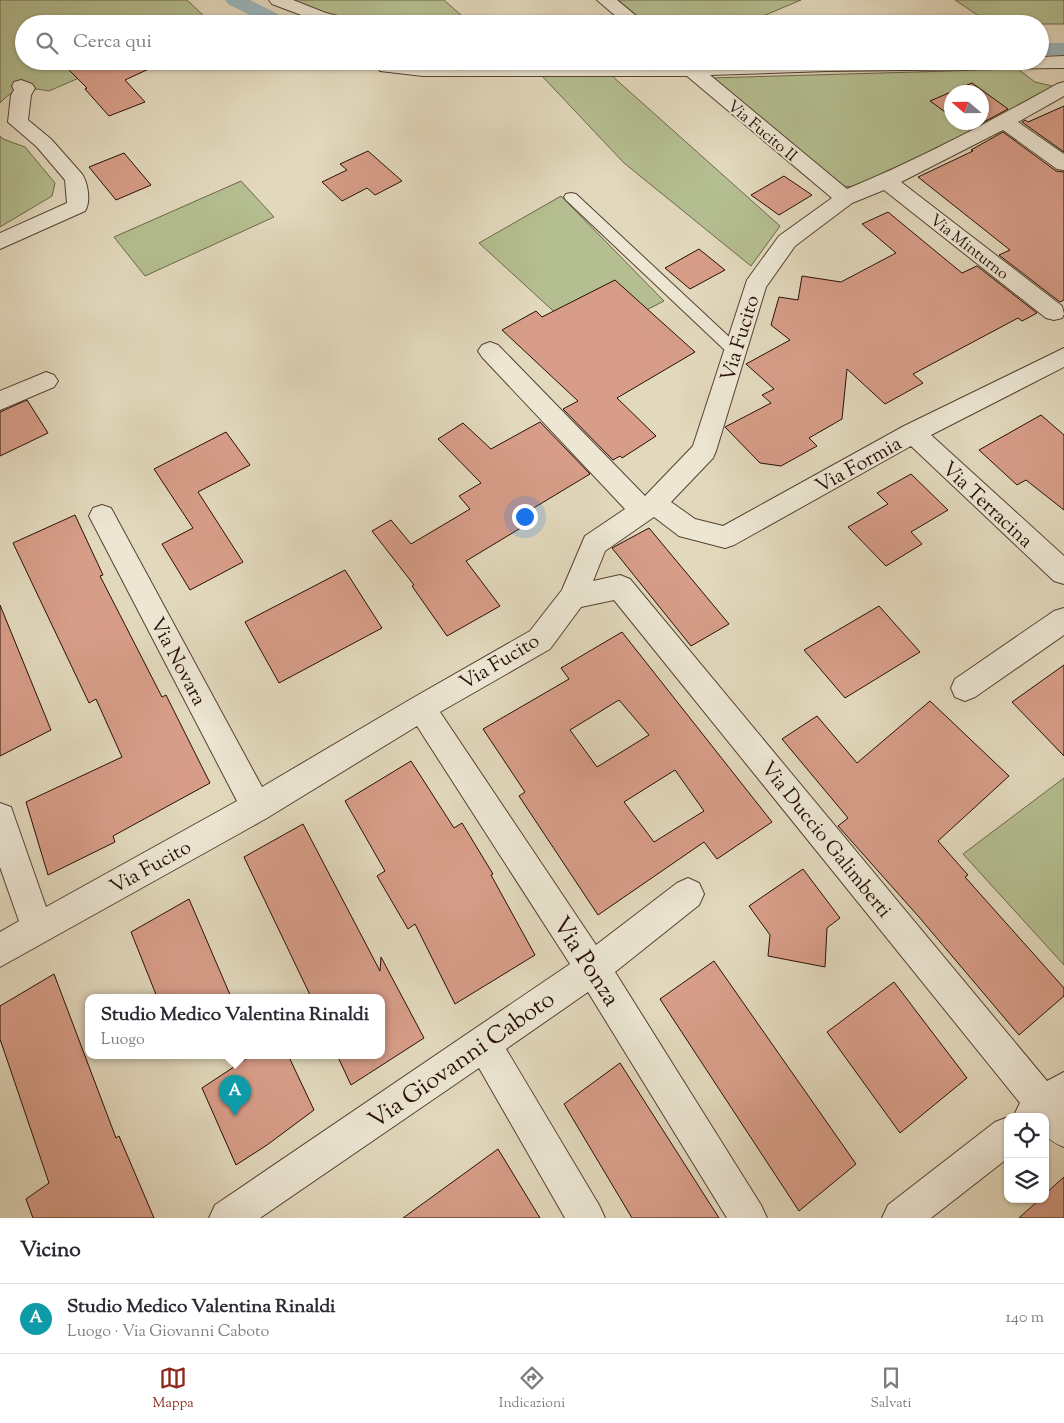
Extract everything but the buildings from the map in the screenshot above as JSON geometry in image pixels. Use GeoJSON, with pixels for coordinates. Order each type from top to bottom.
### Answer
{"type":"FeatureCollection","features":[{"type":"Feature","properties":{"kind":"street"},"geometry":{"type":"LineString","coordinates":[[278,0],[315,15]]}},
{"type":"Feature","properties":{"kind":"street"},"geometry":{"type":"LineString","coordinates":[[606,0],[625,15]]}},
{"type":"Feature","properties":{"kind":"street"},"geometry":{"type":"LineString","coordinates":[[1049,62],[1064,62]]}},
{"type":"Feature","properties":{"kind":"street","name":"Via Fucito II"},"geometry":{"type":"LineString","coordinates":[[692,70],[845,198]]}},
{"type":"Feature","properties":{"kind":"street"},"geometry":{"type":"LineString","coordinates":[[0,242],[78,206],[76,179],[44,143],[18,122],[21,95],[25,88],[21,86]]}},
{"type":"Feature","properties":{"kind":"street","name":"Via Fucito"},"geometry":{"type":"LineString","coordinates":[[0,950],[256,807],[421,708],[540,640],[573,597],[594,544],[649,507],[704,451],[755,286],[786,241],[845,198],[886,181],[1004,122],[1064,88]]}},
{"type":"Feature","properties":{"kind":"street"},"geometry":{"type":"LineString","coordinates":[[1004,122],[1064,164]]}},
{"type":"Feature","properties":{"kind":"street","name":"Via Minturno"},"geometry":{"type":"LineString","coordinates":[[886,181],[1054,312]]}},
{"type":"Feature","properties":{"kind":"street","name":"Via Formia"},"geometry":{"type":"LineString","coordinates":[[490,351],[649,507],[688,528],[725,537],[913,433],[1064,357]]}},
{"type":"Feature","properties":{"kind":"street"},"geometry":{"type":"LineString","coordinates":[[0,401],[46,381]]}},
{"type":"Feature","properties":{"kind":"street","name":"Via Terracina"},"geometry":{"type":"LineString","coordinates":[[913,433],[1064,573]]}},
{"type":"Feature","properties":{"kind":"street","name":"Via Novara"},"geometry":{"type":"LineString","coordinates":[[102,516],[256,807]]}},
{"type":"Feature","properties":{"kind":"street","name":"Via Duccio Galimberti"},"geometry":{"type":"LineString","coordinates":[[573,597],[620,587],[1051,1110]]}},
{"type":"Feature","properties":{"kind":"street"},"geometry":{"type":"LineString","coordinates":[[965,688],[1064,620]]}},
{"type":"Feature","properties":{"kind":"street","name":"Via Ponza"},"geometry":{"type":"LineString","coordinates":[[421,708],[592,968],[748,1218]]}},
{"type":"Feature","properties":{"kind":"street"},"geometry":{"type":"LineString","coordinates":[[0,818],[27,902],[39,928]]}},
{"type":"Feature","properties":{"kind":"street","name":"Via Giovanni Caboto"},"geometry":{"type":"LineString","coordinates":[[228,1218],[484,1044],[592,968],[688,894]]}},
{"type":"Feature","properties":{"kind":"street"},"geometry":{"type":"LineString","coordinates":[[484,1044],[586,1218]]}},
{"type":"Feature","properties":{"kind":"street"},"geometry":{"type":"LineString","coordinates":[[901,1218],[1004,1138]]}},
{"type":"Feature","properties":{"kind":"lane"},"geometry":{"type":"LineString","coordinates":[[571,198],[735,351]]}},
{"type":"Feature","properties":{"kind":"green space"},"geometry":{"type":"Polygon","coordinates":[[[0,0],[187,0],[203,15],[15,15],[15,70],[97,70],[49,91],[28,89],[16,91],[0,103],[0,0]]]}},
{"type":"Feature","properties":{"kind":"green space"},"geometry":{"type":"Polygon","coordinates":[[[292,0],[444,0],[461,15],[333,15],[292,0]]]}},
{"type":"Feature","properties":{"kind":"green space"},"geometry":{"type":"Polygon","coordinates":[[[618,0],[801,0],[765,15],[636,15],[618,0]]]}},
{"type":"Feature","properties":{"kind":"green space"},"geometry":{"type":"Polygon","coordinates":[[[955,0],[1064,0],[1064,24],[1049,24],[1049,15],[978,15],[955,0]]]}},
{"type":"Feature","properties":{"kind":"green space"},"geometry":{"type":"Polygon","coordinates":[[[1019,70],[1035,82],[1056,87],[989,122],[989,85],[944,85],[944,130],[974,130],[856,187],[840,186],[710,78],[1019,70]]]}},
{"type":"Feature","properties":{"kind":"green space"},"geometry":{"type":"Polygon","coordinates":[[[611,75],[780,226],[751,266],[624,163],[542,76],[611,75]]]}},
{"type":"Feature","properties":{"kind":"green space"},"geometry":{"type":"Polygon","coordinates":[[[0,136],[3,139],[25,147],[55,183],[52,196],[0,227],[0,136]]]}},
{"type":"Feature","properties":{"kind":"green space"},"geometry":{"type":"Polygon","coordinates":[[[241,181],[274,217],[145,276],[114,237],[241,181]]]}},
{"type":"Feature","properties":{"kind":"green space"},"geometry":{"type":"Polygon","coordinates":[[[561,196],[664,301],[586,341],[479,243],[561,196]]]}},
{"type":"Feature","properties":{"kind":"green space"},"geometry":{"type":"Polygon","coordinates":[[[1064,778],[1064,965],[963,854],[1064,778]]]}},
{"type":"Feature","properties":{"kind":"waterway"},"geometry":{"type":"LineString","coordinates":[[235,0],[265,15]]}},
{"type":"Feature","properties":{"kind":"waterway"},"geometry":{"type":"LineString","coordinates":[[1049,49],[1064,49]]}},
{"type":"Feature","properties":{"kind":"place","name":"Studio Medico Valentina Rinaldi"},"geometry":{"type":"Point","coordinates":[235,1116]}}]}
